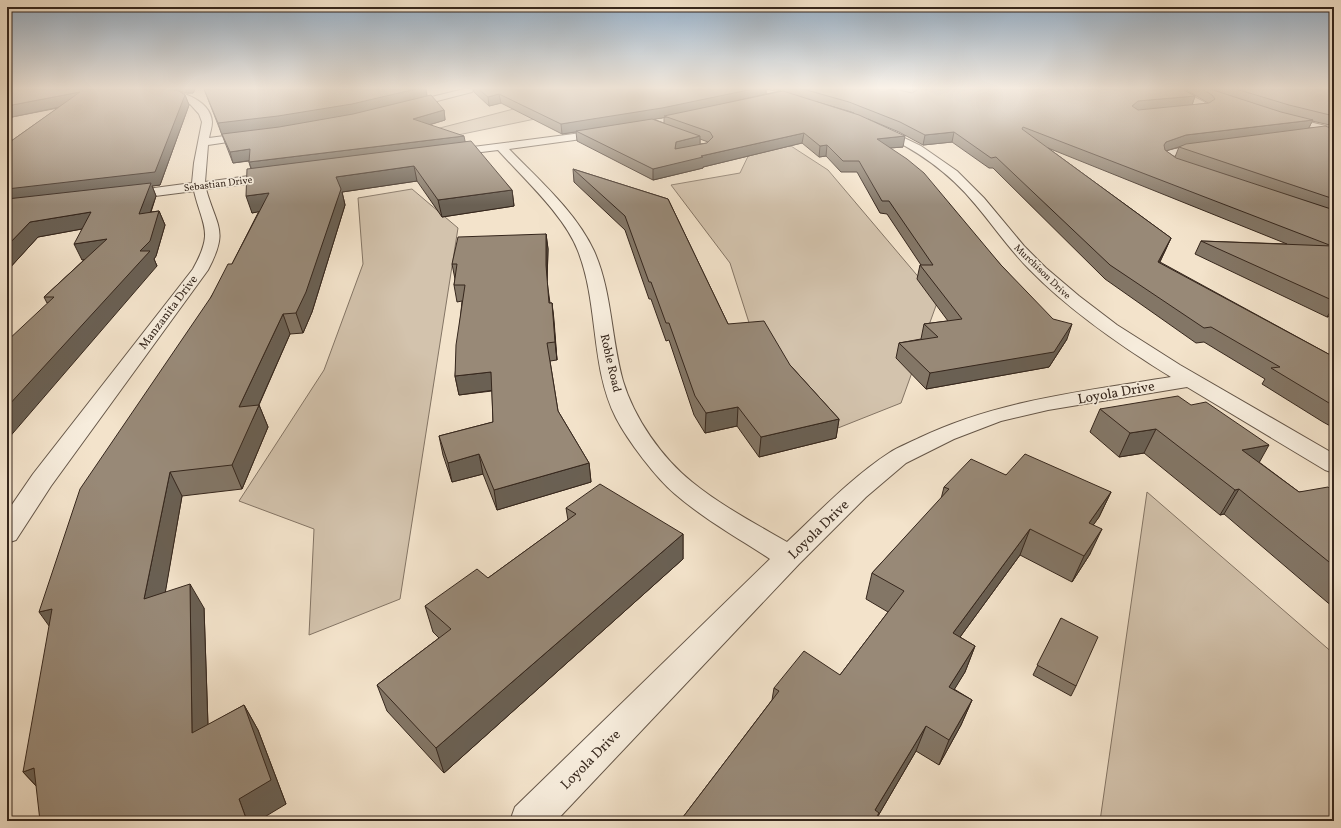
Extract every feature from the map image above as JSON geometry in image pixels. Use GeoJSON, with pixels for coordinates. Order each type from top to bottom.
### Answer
{"type":"FeatureCollection","features":[{"type":"Feature","properties":{"kind":"street","name":"Manzanita Drive"},"geometry":{"type":"LineString","coordinates":[[7,533],[42,480],[195,276],[210,253],[214,237],[213,225],[199,186],[199,173],[206,128]]}},
{"type":"Feature","properties":{"kind":"street"},"geometry":{"type":"LineString","coordinates":[[437,155],[501,147],[627,128]]}},
{"type":"Feature","properties":{"kind":"street","name":"Murchison Drive"},"geometry":{"type":"LineString","coordinates":[[876,128],[910,144],[954,174],[970,190],[1020,251],[1086,311],[1129,341],[1190,380],[1334,465]]}},
{"type":"Feature","properties":{"kind":"street"},"geometry":{"type":"LineString","coordinates":[[1305,135],[1330,130]]}},
{"type":"Feature","properties":{"kind":"street"},"geometry":{"type":"LineString","coordinates":[[203,142],[268,134]]}},
{"type":"Feature","properties":{"kind":"street"},"geometry":{"type":"LineString","coordinates":[[1197,172],[1168,160],[1167,155],[1173,152],[1220,146]]}},
{"type":"Feature","properties":{"kind":"street","name":"Roble Road"},"geometry":{"type":"LineString","coordinates":[[501,147],[574,228],[586,251],[594,276],[613,381],[627,418],[652,455],[684,488],[729,520],[789,557]]}},
{"type":"Feature","properties":{"kind":"street","name":"Sebastian Drive"},"geometry":{"type":"LineString","coordinates":[[113,197],[286,174]]}},
{"type":"Feature","properties":{"kind":"street","name":"Loyola Drive"},"geometry":{"type":"LineString","coordinates":[[529,821],[789,557],[857,491],[898,458],[946,434],[994,416],[1040,406],[1190,380]]}},
{"type":"Feature","properties":{"kind":"shaded area"},"geometry":{"type":"Polygon","coordinates":[[[441,128],[493,128],[453,136],[401,138],[441,128]]]}},
{"type":"Feature","properties":{"kind":"shaded area"},"geometry":{"type":"Polygon","coordinates":[[[791,146],[828,170],[938,300],[901,403],[838,428],[766,376],[730,263],[671,185],[740,173],[751,150],[791,146]]]}},
{"type":"Feature","properties":{"kind":"shaded area"},"geometry":{"type":"Polygon","coordinates":[[[412,189],[458,228],[400,599],[309,635],[314,529],[239,501],[324,370],[363,264],[358,198],[412,189]]]}},
{"type":"Feature","properties":{"kind":"shaded area"},"geometry":{"type":"Polygon","coordinates":[[[1147,492],[1334,654],[1334,821],[1100,821],[1147,492]]]}},
{"type":"Feature","properties":{"kind":"building"},"geometry":{"type":"Polygon","coordinates":[[[30,128],[172,128],[155,172],[7,189],[7,144],[30,128]]]}},
{"type":"Feature","properties":{"kind":"building"},"geometry":{"type":"Polygon","coordinates":[[[274,128],[439,128],[464,136],[249,162],[250,149],[230,152],[222,134],[274,128]]]}},
{"type":"Feature","properties":{"kind":"building"},"geometry":{"type":"Polygon","coordinates":[[[597,128],[676,128],[700,136],[676,142],[675,149],[707,143],[713,137],[710,132],[697,128],[887,128],[905,136],[877,139],[907,159],[924,173],[1001,265],[1053,319],[1072,324],[1054,352],[930,373],[899,343],[938,337],[924,324],[962,319],[920,265],[933,265],[889,201],[882,201],[859,161],[843,161],[827,145],[820,146],[804,133],[701,156],[703,157],[653,169],[576,131],[597,128]]]}},
{"type":"Feature","properties":{"kind":"building"},"geometry":{"type":"Polygon","coordinates":[[[911,128],[1023,128],[1022,129],[1171,238],[1158,262],[1334,357],[1334,406],[1271,368],[1280,367],[1211,327],[1204,328],[1110,265],[996,157],[991,158],[954,132],[925,135],[911,128]]]}},
{"type":"Feature","properties":{"kind":"building"},"geometry":{"type":"Polygon","coordinates":[[[1025,128],[1248,128],[1186,135],[1166,142],[1164,145],[1165,150],[1176,158],[1334,210],[1334,301],[1201,241],[1332,246],[1025,128]]]}},
{"type":"Feature","properties":{"kind":"building"},"geometry":{"type":"Polygon","coordinates":[[[1312,128],[1334,129],[1334,199],[1179,147],[1186,144],[1312,128]]]}},
{"type":"Feature","properties":{"kind":"building"},"geometry":{"type":"Polygon","coordinates":[[[471,141],[512,190],[438,200],[414,166],[336,177],[341,189],[306,292],[296,313],[283,314],[239,407],[259,405],[232,465],[170,472],[144,599],[190,584],[192,733],[244,705],[271,780],[239,799],[247,821],[40,821],[34,768],[23,772],[52,609],[39,612],[80,489],[211,297],[228,264],[232,264],[269,193],[246,196],[247,169],[471,141]]]}},
{"type":"Feature","properties":{"kind":"building"},"geometry":{"type":"Polygon","coordinates":[[[573,169],[668,199],[728,324],[764,321],[790,365],[839,419],[761,437],[738,407],[706,413],[695,396],[669,323],[666,323],[651,282],[649,282],[625,216],[573,169]]]}},
{"type":"Feature","properties":{"kind":"building"},"geometry":{"type":"Polygon","coordinates":[[[151,183],[139,214],[159,211],[150,241],[140,251],[150,251],[7,407],[7,341],[54,297],[44,297],[107,239],[74,244],[91,212],[30,222],[7,246],[7,199],[151,183]]]}},
{"type":"Feature","properties":{"kind":"building"},"geometry":{"type":"Polygon","coordinates":[[[546,234],[546,265],[549,303],[552,303],[555,342],[547,343],[558,411],[589,463],[494,490],[479,454],[448,463],[439,436],[493,422],[491,372],[455,376],[456,345],[465,285],[454,285],[457,264],[452,264],[458,237],[546,234]]]}},
{"type":"Feature","properties":{"kind":"building"},"geometry":{"type":"Polygon","coordinates":[[[1178,396],[1191,405],[1206,402],[1269,445],[1242,450],[1299,492],[1328,487],[1334,492],[1334,566],[1239,489],[1235,490],[1156,429],[1130,433],[1100,409],[1178,396]]]}},
{"type":"Feature","properties":{"kind":"building"},"geometry":{"type":"Polygon","coordinates":[[[1025,454],[1111,492],[1089,523],[1102,529],[1084,556],[1030,529],[953,633],[975,646],[949,687],[972,700],[949,740],[926,726],[875,810],[879,813],[874,821],[680,821],[779,691],[774,688],[804,651],[840,675],[904,591],[872,573],[949,489],[944,487],[971,459],[1006,475],[1025,454]]]}},
{"type":"Feature","properties":{"kind":"building"},"geometry":{"type":"Polygon","coordinates":[[[600,484],[683,534],[436,748],[377,685],[451,629],[425,606],[477,569],[488,578],[576,514],[566,508],[600,484]]]}},
{"type":"Feature","properties":{"kind":"building"},"geometry":{"type":"Polygon","coordinates":[[[1061,618],[1098,637],[1076,686],[1037,665],[1061,618]]]}}]}
